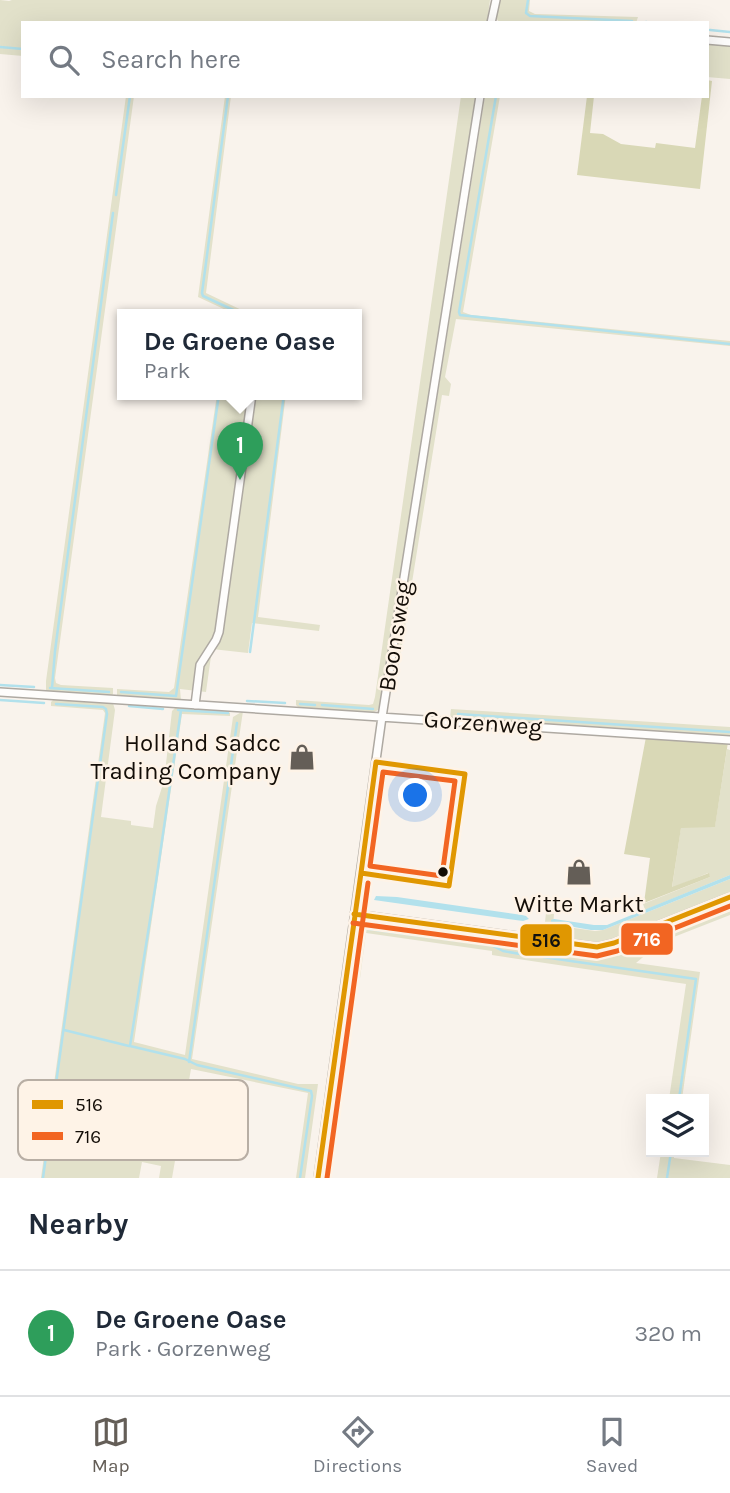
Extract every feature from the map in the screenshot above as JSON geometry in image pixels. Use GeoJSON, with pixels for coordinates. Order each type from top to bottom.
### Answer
{"type":"FeatureCollection","features":[{"type":"Feature","properties":{"kind":"street"},"geometry":{"type":"LineString","coordinates":[[491,21],[496,0]]}},
{"type":"Feature","properties":{"kind":"street"},"geometry":{"type":"LineString","coordinates":[[709,40],[730,43]]}},
{"type":"Feature","properties":{"kind":"street","name":"Boonsweg"},"geometry":{"type":"LineString","coordinates":[[318,1178],[382,717],[480,98]]}},
{"type":"Feature","properties":{"kind":"street"},"geometry":{"type":"LineString","coordinates":[[195,705],[200,665],[219,632],[251,400]]}},
{"type":"Feature","properties":{"kind":"street","name":"Gorzenweg"},"geometry":{"type":"LineString","coordinates":[[0,692],[730,740]]}},
{"type":"Feature","properties":{"kind":"street"},"geometry":{"type":"LineString","coordinates":[[355,914],[597,947],[614,943],[730,897]]}},
{"type":"Feature","properties":{"kind":"green space"},"geometry":{"type":"Polygon","coordinates":[[[0,0],[490,0],[487,21],[21,21],[21,56],[0,54],[0,0]]]}},
{"type":"Feature","properties":{"kind":"green space"},"geometry":{"type":"Polygon","coordinates":[[[499,0],[530,0],[529,11],[535,14],[638,17],[637,21],[498,21],[496,18],[499,0]]]}},
{"type":"Feature","properties":{"kind":"green space"},"geometry":{"type":"Polygon","coordinates":[[[709,43],[730,45],[730,79],[709,77],[709,43]]]}},
{"type":"Feature","properties":{"kind":"green space"},"geometry":{"type":"Polygon","coordinates":[[[709,80],[712,81],[700,189],[577,175],[587,98],[594,98],[590,133],[603,134],[621,144],[655,148],[656,143],[695,148],[702,98],[709,98],[709,80]]]}},
{"type":"Feature","properties":{"kind":"green space"},"geometry":{"type":"Polygon","coordinates":[[[126,98],[134,98],[55,678],[56,683],[61,685],[113,688],[113,694],[48,692],[46,681],[126,98]]]}},
{"type":"Feature","properties":{"kind":"green space"},"geometry":{"type":"Polygon","coordinates":[[[225,98],[231,98],[206,293],[240,309],[224,309],[198,297],[225,98]]]}},
{"type":"Feature","properties":{"kind":"green space"},"geometry":{"type":"Polygon","coordinates":[[[461,98],[477,98],[380,705],[378,710],[372,713],[300,709],[296,705],[296,700],[369,705],[373,704],[461,98]]]}},
{"type":"Feature","properties":{"kind":"green space"},"geometry":{"type":"Polygon","coordinates":[[[485,98],[500,98],[463,312],[471,315],[730,341],[730,346],[456,319],[445,377],[451,384],[449,396],[442,395],[398,670],[394,670],[485,98]]]}},
{"type":"Feature","properties":{"kind":"green space"},"geometry":{"type":"Polygon","coordinates":[[[216,400],[285,400],[258,617],[320,625],[319,631],[252,623],[248,653],[212,649],[206,692],[180,689],[181,701],[117,695],[117,689],[169,692],[174,688],[216,400]]]}},
{"type":"Feature","properties":{"kind":"green space"},"geometry":{"type":"Polygon","coordinates":[[[54,699],[113,703],[115,710],[101,817],[131,821],[131,825],[153,828],[164,781],[172,711],[176,707],[226,710],[230,713],[230,716],[182,714],[134,1042],[185,1055],[233,717],[243,711],[192,1059],[298,1084],[318,1084],[305,1178],[296,1178],[308,1093],[191,1069],[189,1080],[54,1080],[105,713],[103,710],[51,706],[54,699]]]}},
{"type":"Feature","properties":{"kind":"green space"},"geometry":{"type":"Polygon","coordinates":[[[451,709],[730,727],[730,736],[450,718],[451,709]]]}},
{"type":"Feature","properties":{"kind":"green space"},"geometry":{"type":"Polygon","coordinates":[[[646,737],[728,742],[715,827],[681,828],[672,887],[709,873],[710,877],[644,903],[650,858],[624,854],[646,737]]]}},
{"type":"Feature","properties":{"kind":"green space"},"geometry":{"type":"Polygon","coordinates":[[[727,749],[730,750],[730,875],[645,910],[643,904],[710,877],[708,873],[672,888],[681,827],[715,826],[727,749]]]}},
{"type":"Feature","properties":{"kind":"green space"},"geometry":{"type":"Polygon","coordinates":[[[730,879],[730,892],[610,941],[592,943],[549,937],[544,931],[546,913],[554,914],[553,925],[603,930],[730,879]]]}},
{"type":"Feature","properties":{"kind":"green space"},"geometry":{"type":"Polygon","coordinates":[[[730,901],[730,915],[661,942],[636,963],[700,972],[683,1094],[670,1094],[686,984],[366,933],[360,978],[354,976],[351,971],[357,929],[365,921],[423,928],[427,932],[472,938],[477,935],[586,951],[612,949],[730,901]]]}},
{"type":"Feature","properties":{"kind":"green space"},"geometry":{"type":"Polygon","coordinates":[[[660,1157],[730,1165],[730,1178],[657,1178],[660,1157]]]}},
{"type":"Feature","properties":{"kind":"green space"},"geometry":{"type":"Polygon","coordinates":[[[43,1160],[175,1160],[172,1178],[159,1178],[161,1166],[142,1162],[139,1178],[41,1178],[43,1160]]]}},
{"type":"Feature","properties":{"kind":"water"},"geometry":{"type":"Polygon","coordinates":[[[730,875],[730,879],[603,930],[551,923],[554,919],[607,925],[730,875]]]}},
{"type":"Feature","properties":{"kind":"water"},"geometry":{"type":"Polygon","coordinates":[[[376,896],[522,915],[529,919],[523,921],[374,900],[376,896]]]}},
{"type":"Feature","properties":{"kind":"waterway"},"geometry":{"type":"LineString","coordinates":[[528,0],[526,13],[530,16],[632,21]]}},
{"type":"Feature","properties":{"kind":"waterway"},"geometry":{"type":"LineString","coordinates":[[710,30],[730,32]]}},
{"type":"Feature","properties":{"kind":"waterway"},"geometry":{"type":"LineString","coordinates":[[0,47],[21,49]]}},
{"type":"Feature","properties":{"kind":"waterway"},"geometry":{"type":"LineString","coordinates":[[116,195],[130,98]]}},
{"type":"Feature","properties":{"kind":"waterway"},"geometry":{"type":"LineString","coordinates":[[228,98],[202,293],[203,296],[231,309]]}},
{"type":"Feature","properties":{"kind":"waterway"},"geometry":{"type":"LineString","coordinates":[[496,98],[460,315],[730,344]]}},
{"type":"Feature","properties":{"kind":"waterway"},"geometry":{"type":"LineString","coordinates":[[52,688],[113,213]]}},
{"type":"Feature","properties":{"kind":"waterway"},"geometry":{"type":"LineString","coordinates":[[121,692],[176,696],[218,400]]}},
{"type":"Feature","properties":{"kind":"waterway"},"geometry":{"type":"LineString","coordinates":[[250,652],[283,400]]}},
{"type":"Feature","properties":{"kind":"waterway"},"geometry":{"type":"LineString","coordinates":[[0,685],[34,687]]}},
{"type":"Feature","properties":{"kind":"waterway"},"geometry":{"type":"LineString","coordinates":[[50,688],[109,692]]}},
{"type":"Feature","properties":{"kind":"waterway"},"geometry":{"type":"LineString","coordinates":[[0,700],[44,703]]}},
{"type":"Feature","properties":{"kind":"waterway"},"geometry":{"type":"LineString","coordinates":[[247,701],[285,703]]}},
{"type":"Feature","properties":{"kind":"waterway"},"geometry":{"type":"LineString","coordinates":[[56,704],[103,707],[107,714],[57,1080]]}},
{"type":"Feature","properties":{"kind":"waterway"},"geometry":{"type":"LineString","coordinates":[[300,704],[315,705]]}},
{"type":"Feature","properties":{"kind":"waterway"},"geometry":{"type":"LineString","coordinates":[[322,705],[373,709]]}},
{"type":"Feature","properties":{"kind":"waterway"},"geometry":{"type":"LineString","coordinates":[[129,706],[163,709]]}},
{"type":"Feature","properties":{"kind":"waterway"},"geometry":{"type":"LineString","coordinates":[[178,710],[228,713]]}},
{"type":"Feature","properties":{"kind":"waterway"},"geometry":{"type":"LineString","coordinates":[[181,710],[130,1046],[185,1059],[197,1065],[311,1091],[300,1178]]}},
{"type":"Feature","properties":{"kind":"waterway"},"geometry":{"type":"LineString","coordinates":[[458,714],[730,732]]}},
{"type":"Feature","properties":{"kind":"waterway"},"geometry":{"type":"LineString","coordinates":[[189,1062],[237,723]]}},
{"type":"Feature","properties":{"kind":"waterway"},"geometry":{"type":"LineString","coordinates":[[369,929],[491,945],[503,951],[526,955]]}},
{"type":"Feature","properties":{"kind":"waterway"},"geometry":{"type":"LineString","coordinates":[[543,957],[696,979],[680,1094]]}},
{"type":"Feature","properties":{"kind":"waterway"},"geometry":{"type":"LineString","coordinates":[[64,1030],[129,1046]]}},
{"type":"Feature","properties":{"kind":"waterway"},"geometry":{"type":"LineString","coordinates":[[667,1178],[670,1157]]}},
{"type":"Feature","properties":{"kind":"waterway"},"geometry":{"type":"LineString","coordinates":[[43,1178],[45,1160]]}},
{"type":"Feature","properties":{"kind":"transit line","name":"516"},"geometry":{"type":"LineString","coordinates":[[376,762],[465,774],[449,886],[361,873],[376,762]]}},
{"type":"Feature","properties":{"kind":"transit line","name":"716"},"geometry":{"type":"LineString","coordinates":[[383,772],[455,781],[442,876],[370,866],[383,772]]}},
{"type":"Feature","properties":{"kind":"transit line","name":"516"},"geometry":{"type":"LineString","coordinates":[[318,1178],[361,873]]}},
{"type":"Feature","properties":{"kind":"transit line","name":"716"},"geometry":{"type":"LineString","coordinates":[[327,1178],[368,883]]}},
{"type":"Feature","properties":{"kind":"transit line","name":"516"},"geometry":{"type":"LineString","coordinates":[[354,914],[597,947],[614,943],[730,897]]}},
{"type":"Feature","properties":{"kind":"transit line","name":"716"},"geometry":{"type":"LineString","coordinates":[[353,923],[597,956],[617,951],[730,906]]}},
{"type":"Feature","properties":{"kind":"place","name":"De Groene Oase"},"geometry":{"type":"Point","coordinates":[240,480]}},
{"type":"Feature","properties":{"kind":"place","name":"Holland Sadcc Trading Company"},"geometry":{"type":"Point","coordinates":[302,757]}},
{"type":"Feature","properties":{"kind":"place","name":"Witte Markt"},"geometry":{"type":"Point","coordinates":[579,872]}}]}
